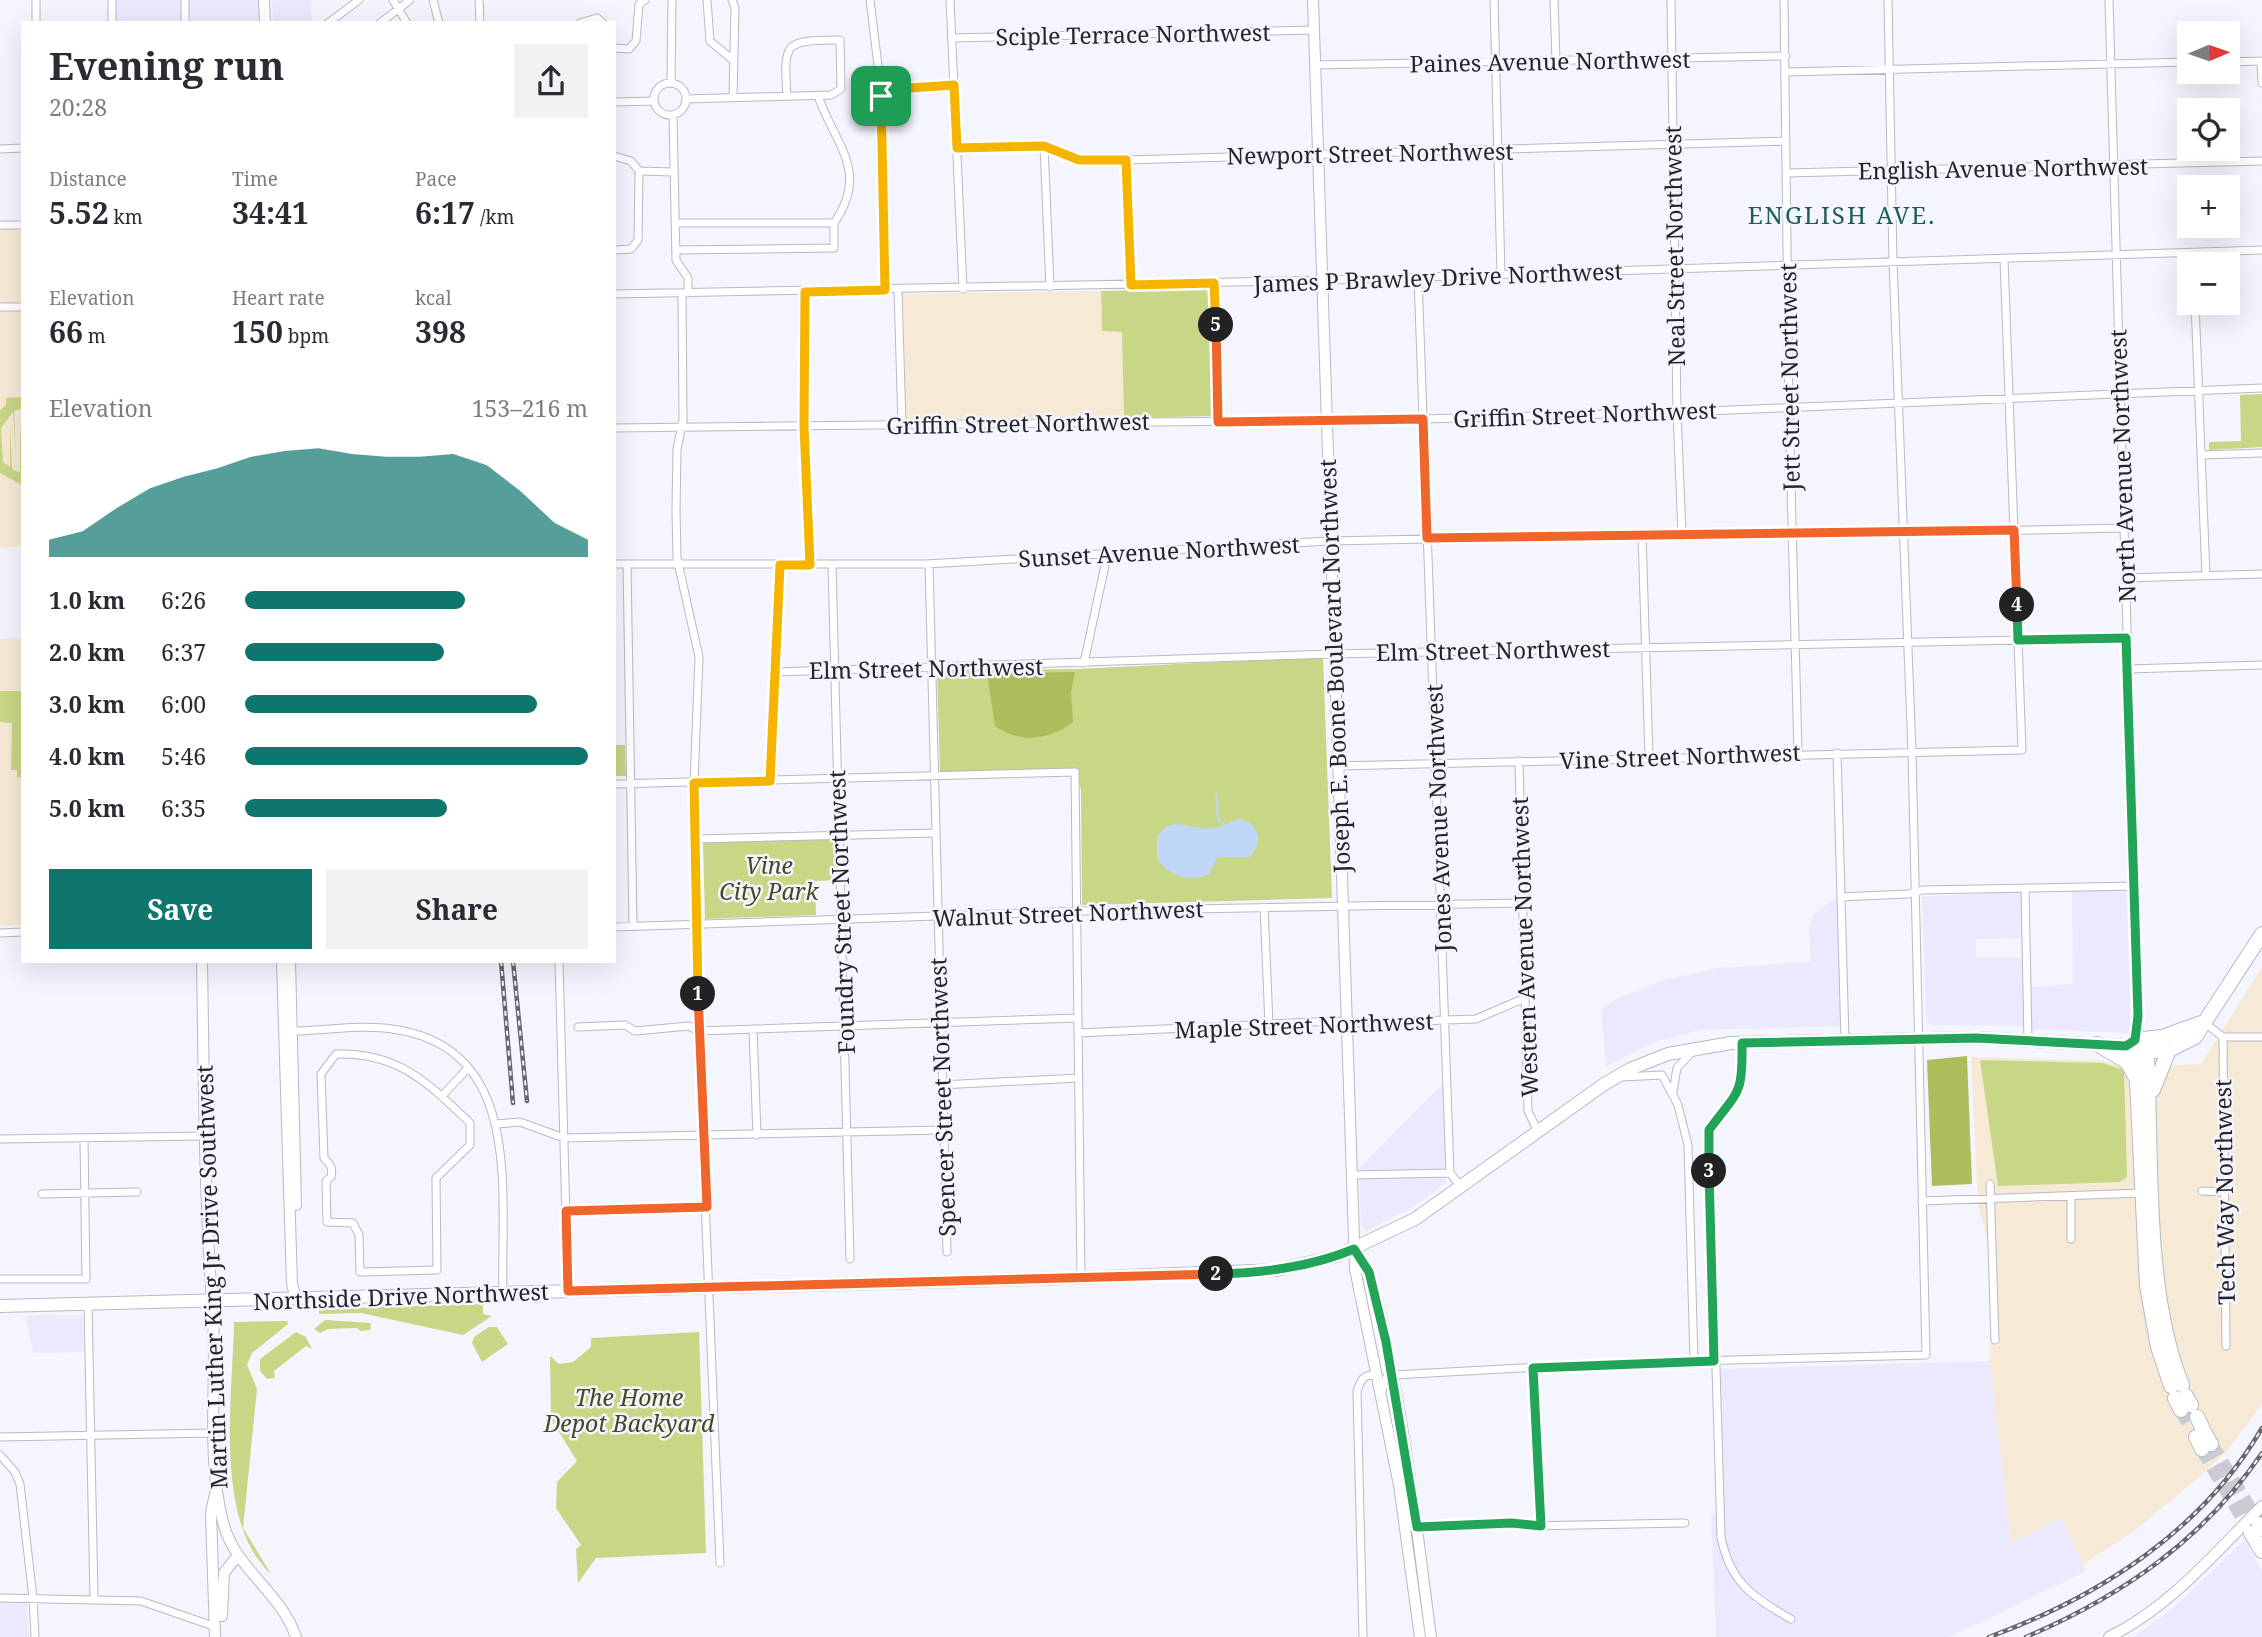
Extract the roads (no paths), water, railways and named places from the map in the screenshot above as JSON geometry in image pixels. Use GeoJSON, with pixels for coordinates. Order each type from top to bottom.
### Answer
{"type":"FeatureCollection","features":[{"type":"Feature","properties":{"kind":"highway","name":"Northside Drive Northwest"},"geometry":{"type":"LineString","coordinates":[[2138,1046],[2169,1050],[2195,1037],[2262,934]]}},
{"type":"Feature","properties":{"kind":"highway","name":"Northside Drive Northwest"},"geometry":{"type":"LineString","coordinates":[[2138,1046],[2204,1022]]}},
{"type":"Feature","properties":{"kind":"highway"},"geometry":{"type":"LineString","coordinates":[[2097,1044],[2127,1062],[2137,1079]]}},
{"type":"Feature","properties":{"kind":"highway","name":"North Avenue Northwest"},"geometry":{"type":"LineString","coordinates":[[2138,1046],[2137,1079],[2148,1193]]}},
{"type":"Feature","properties":{"kind":"highway","name":"North Avenue Northwest"},"geometry":{"type":"LineString","coordinates":[[2138,1046],[2149,1108],[2149,1307],[2191,1417]]}},
{"type":"Feature","properties":{"kind":"highway"},"geometry":{"type":"LineString","coordinates":[[2149,1108],[2157,1075],[2169,1050]]}},
{"type":"Feature","properties":{"kind":"highway"},"geometry":{"type":"LineString","coordinates":[[2253,1529],[2262,1551]]}},
{"type":"Feature","properties":{"kind":"main road"},"geometry":{"type":"LineString","coordinates":[[264,0],[264,21]]}},
{"type":"Feature","properties":{"kind":"main road","name":"Joseph E. Boone Boulevard Northwest"},"geometry":{"type":"LineString","coordinates":[[1313,0],[1355,1275],[1375,1375],[1411,1527]]}},
{"type":"Feature","properties":{"kind":"main road","name":"Martin Luther King Jr Drive Southwest"},"geometry":{"type":"LineString","coordinates":[[202,963],[216,1492],[225,1532],[238,1555],[280,1604],[296,1637]]}},
{"type":"Feature","properties":{"kind":"main road"},"geometry":{"type":"LineString","coordinates":[[282,963],[292,1284],[295,1295]]}},
{"type":"Feature","properties":{"kind":"main road"},"geometry":{"type":"LineString","coordinates":[[286,1031],[290,963]]}},
{"type":"Feature","properties":{"kind":"main road","name":"Northside Drive Northwest"},"geometry":{"type":"LineString","coordinates":[[0,1306],[211,1301],[295,1295],[710,1288],[1277,1270],[1337,1256],[1415,1219],[1616,1078],[1650,1060],[1699,1047],[1742,1043],[1918,1039],[2028,1040],[2138,1046]]}},
{"type":"Feature","properties":{"kind":"main road"},"geometry":{"type":"LineString","coordinates":[[1354,1249],[1369,1272],[1393,1374],[1411,1527],[1420,1637]]}},
{"type":"Feature","properties":{"kind":"main road"},"geometry":{"type":"LineString","coordinates":[[216,1492],[211,1512],[216,1632]]}},
{"type":"Feature","properties":{"kind":"main road"},"geometry":{"type":"LineString","coordinates":[[2109,1637],[2151,1612],[2253,1529],[2262,1506]]}},
{"type":"Feature","properties":{"kind":"main road"},"geometry":{"type":"LineString","coordinates":[[1411,1527],[1431,1637]]}},
{"type":"Feature","properties":{"kind":"main road"},"geometry":{"type":"LineString","coordinates":[[216,1632],[223,1615],[224,1573],[238,1555]]}},
{"type":"Feature","properties":{"kind":"street"},"geometry":{"type":"LineString","coordinates":[[36,0],[36,21]]}},
{"type":"Feature","properties":{"kind":"street"},"geometry":{"type":"LineString","coordinates":[[112,0],[112,21]]}},
{"type":"Feature","properties":{"kind":"street"},"geometry":{"type":"LineString","coordinates":[[185,0],[185,21]]}},
{"type":"Feature","properties":{"kind":"street"},"geometry":{"type":"LineString","coordinates":[[331,21],[359,0]]}},
{"type":"Feature","properties":{"kind":"street"},"geometry":{"type":"LineString","coordinates":[[393,0],[406,21]]}},
{"type":"Feature","properties":{"kind":"street"},"geometry":{"type":"LineString","coordinates":[[383,21],[410,0]]}},
{"type":"Feature","properties":{"kind":"street"},"geometry":{"type":"LineString","coordinates":[[433,0],[438,21]]}},
{"type":"Feature","properties":{"kind":"street"},"geometry":{"type":"LineString","coordinates":[[479,0],[480,21]]}},
{"type":"Feature","properties":{"kind":"street"},"geometry":{"type":"LineString","coordinates":[[616,48],[629,49],[636,41],[639,4],[645,0]]}},
{"type":"Feature","properties":{"kind":"street"},"geometry":{"type":"LineString","coordinates":[[671,0],[671,83]]}},
{"type":"Feature","properties":{"kind":"street"},"geometry":{"type":"LineString","coordinates":[[707,0],[710,41],[733,60]]}},
{"type":"Feature","properties":{"kind":"street"},"geometry":{"type":"LineString","coordinates":[[732,0],[735,8],[733,97]]}},
{"type":"Feature","properties":{"kind":"street"},"geometry":{"type":"LineString","coordinates":[[870,0],[881,90],[885,290]]}},
{"type":"Feature","properties":{"kind":"street"},"geometry":{"type":"LineString","coordinates":[[950,0],[963,289]]}},
{"type":"Feature","properties":{"kind":"street"},"geometry":{"type":"LineString","coordinates":[[1494,0],[1501,275]]}},
{"type":"Feature","properties":{"kind":"street"},"geometry":{"type":"LineString","coordinates":[[1554,0],[1556,61]]}},
{"type":"Feature","properties":{"kind":"street","name":"Neal Street Northwest"},"geometry":{"type":"LineString","coordinates":[[1671,0],[1677,412],[1682,534]]}},
{"type":"Feature","properties":{"kind":"street","name":"Jett Street Northwest"},"geometry":{"type":"LineString","coordinates":[[1784,0],[1789,408],[1798,753]]}},
{"type":"Feature","properties":{"kind":"street"},"geometry":{"type":"LineString","coordinates":[[1382,1403],[1382,1385],[1393,1374],[1693,1361],[1926,1355],[1912,752],[1893,262],[1888,0]]}},
{"type":"Feature","properties":{"kind":"street","name":"North Avenue Northwest"},"geometry":{"type":"LineString","coordinates":[[2109,0],[2138,1046]]}},
{"type":"Feature","properties":{"kind":"street","name":"Sciple Terrace Northwest"},"geometry":{"type":"LineString","coordinates":[[952,38],[1314,30]]}},
{"type":"Feature","properties":{"kind":"street"},"geometry":{"type":"LineString","coordinates":[[686,99],[831,95],[841,89],[840,40],[797,41],[790,47],[785,70],[787,96]]}},
{"type":"Feature","properties":{"kind":"street","name":"Paines Avenue Northwest"},"geometry":{"type":"LineString","coordinates":[[1315,65],[1786,56]]}},
{"type":"Feature","properties":{"kind":"street"},"geometry":{"type":"LineString","coordinates":[[2240,62],[2262,61],[2262,83]]}},
{"type":"Feature","properties":{"kind":"street"},"geometry":{"type":"LineString","coordinates":[[1786,72],[2177,62]]}},
{"type":"Feature","properties":{"kind":"street"},"geometry":{"type":"LineString","coordinates":[[671,83],[682,89],[686,99],[681,110],[673,115],[661,113],[654,101],[659,87],[671,83]]}},
{"type":"Feature","properties":{"kind":"street"},"geometry":{"type":"LineString","coordinates":[[881,90],[954,85]]}},
{"type":"Feature","properties":{"kind":"street"},"geometry":{"type":"LineString","coordinates":[[676,250],[834,248],[834,223],[846,205],[851,180],[847,156],[825,117],[818,96]]}},
{"type":"Feature","properties":{"kind":"street"},"geometry":{"type":"LineString","coordinates":[[616,102],[654,101]]}},
{"type":"Feature","properties":{"kind":"street"},"geometry":{"type":"LineString","coordinates":[[673,115],[676,260],[688,278],[685,293],[682,420],[675,475],[679,565],[699,657],[694,783],[698,1031],[720,1563]]}},
{"type":"Feature","properties":{"kind":"street","name":"Newport Street Northwest"},"geometry":{"type":"LineString","coordinates":[[957,148],[1044,146],[1079,160],[1126,160],[1786,141]]}},
{"type":"Feature","properties":{"kind":"street"},"geometry":{"type":"LineString","coordinates":[[1044,146],[1050,287]]}},
{"type":"Feature","properties":{"kind":"street"},"geometry":{"type":"LineString","coordinates":[[0,149],[21,148]]}},
{"type":"Feature","properties":{"kind":"street"},"geometry":{"type":"LineString","coordinates":[[616,157],[631,161],[639,171],[638,240],[631,249],[616,250]]}},
{"type":"Feature","properties":{"kind":"street"},"geometry":{"type":"LineString","coordinates":[[1126,160],[1131,285]]}},
{"type":"Feature","properties":{"kind":"street","name":"English Avenue Northwest"},"geometry":{"type":"LineString","coordinates":[[1787,173],[2262,161]]}},
{"type":"Feature","properties":{"kind":"street"},"geometry":{"type":"LineString","coordinates":[[639,171],[673,172]]}},
{"type":"Feature","properties":{"kind":"street"},"geometry":{"type":"LineString","coordinates":[[675,223],[834,223]]}},
{"type":"Feature","properties":{"kind":"street"},"geometry":{"type":"LineString","coordinates":[[0,225],[21,225]]}},
{"type":"Feature","properties":{"kind":"street","name":"James P Brawley Drive Northwest"},"geometry":{"type":"LineString","coordinates":[[2215,252],[2262,250]]}},
{"type":"Feature","properties":{"kind":"street","name":"James P Brawley Drive Northwest"},"geometry":{"type":"LineString","coordinates":[[616,294],[1418,278],[2177,253]]}},
{"type":"Feature","properties":{"kind":"street"},"geometry":{"type":"LineString","coordinates":[[2004,259],[2018,640]]}},
{"type":"Feature","properties":{"kind":"street","name":"Jones Avenue Northwest"},"geometry":{"type":"LineString","coordinates":[[1418,278],[1450,1173]]}},
{"type":"Feature","properties":{"kind":"street"},"geometry":{"type":"LineString","coordinates":[[1214,283],[1218,422]]}},
{"type":"Feature","properties":{"kind":"street"},"geometry":{"type":"LineString","coordinates":[[898,290],[902,425]]}},
{"type":"Feature","properties":{"kind":"street"},"geometry":{"type":"LineString","coordinates":[[805,292],[804,426],[810,565]]}},
{"type":"Feature","properties":{"kind":"street"},"geometry":{"type":"LineString","coordinates":[[0,307],[21,307]]}},
{"type":"Feature","properties":{"kind":"street"},"geometry":{"type":"LineString","coordinates":[[2195,315],[2203,455],[2206,576]]}},
{"type":"Feature","properties":{"kind":"street","name":"Griffin Street Northwest"},"geometry":{"type":"LineString","coordinates":[[616,428],[1423,419],[1898,404],[2262,388]]}},
{"type":"Feature","properties":{"kind":"street"},"geometry":{"type":"LineString","coordinates":[[2203,455],[2262,453]]}},
{"type":"Feature","properties":{"kind":"street","name":"Sunset Avenue Northwest"},"geometry":{"type":"LineString","coordinates":[[616,564],[929,564],[1107,556],[1329,541],[1427,538],[2123,528]]}},
{"type":"Feature","properties":{"kind":"street"},"geometry":{"type":"LineString","coordinates":[[1642,535],[1649,757]]}},
{"type":"Feature","properties":{"kind":"street"},"geometry":{"type":"LineString","coordinates":[[1084,663],[1107,556]]}},
{"type":"Feature","properties":{"kind":"street"},"geometry":{"type":"LineString","coordinates":[[627,564],[633,926]]}},
{"type":"Feature","properties":{"kind":"street","name":"Spencer Street Northwest"},"geometry":{"type":"LineString","coordinates":[[929,564],[947,1252]]}},
{"type":"Feature","properties":{"kind":"street"},"geometry":{"type":"LineString","coordinates":[[770,781],[780,565]]}},
{"type":"Feature","properties":{"kind":"street","name":"Foundry Street Northwest"},"geometry":{"type":"LineString","coordinates":[[831,565],[850,1259]]}},
{"type":"Feature","properties":{"kind":"street"},"geometry":{"type":"LineString","coordinates":[[2126,578],[2262,574]]}},
{"type":"Feature","properties":{"kind":"street","name":"Elm Street Northwest"},"geometry":{"type":"LineString","coordinates":[[775,672],[1644,646],[2126,638]]}},
{"type":"Feature","properties":{"kind":"street","name":"Vine Street Northwest"},"geometry":{"type":"LineString","coordinates":[[1337,766],[1836,752],[2022,750],[2018,640]]}},
{"type":"Feature","properties":{"kind":"street"},"geometry":{"type":"LineString","coordinates":[[2127,668],[2262,664]]}},
{"type":"Feature","properties":{"kind":"street"},"geometry":{"type":"LineString","coordinates":[[1836,752],[1845,1040]]}},
{"type":"Feature","properties":{"kind":"street","name":"Western Avenue Northwest"},"geometry":{"type":"LineString","coordinates":[[1519,761],[1528,1111],[1538,1132]]}},
{"type":"Feature","properties":{"kind":"street"},"geometry":{"type":"LineString","coordinates":[[616,784],[1075,772],[1081,1278]]}},
{"type":"Feature","properties":{"kind":"street"},"geometry":{"type":"LineString","coordinates":[[696,839],[935,833]]}},
{"type":"Feature","properties":{"kind":"street"},"geometry":{"type":"LineString","coordinates":[[1841,897],[1915,892],[2134,886]]}},
{"type":"Feature","properties":{"kind":"street"},"geometry":{"type":"LineString","coordinates":[[2025,888],[2028,1040]]}},
{"type":"Feature","properties":{"kind":"street","name":"Walnut Street Northwest"},"geometry":{"type":"LineString","coordinates":[[616,927],[1264,907],[1522,903]]}},
{"type":"Feature","properties":{"kind":"street"},"geometry":{"type":"LineString","coordinates":[[1264,907],[1269,1024]]}},
{"type":"Feature","properties":{"kind":"street"},"geometry":{"type":"LineString","coordinates":[[0,933],[21,932]]}},
{"type":"Feature","properties":{"kind":"street"},"geometry":{"type":"LineString","coordinates":[[559,963],[568,1291]]}},
{"type":"Feature","properties":{"kind":"street","name":"Maple Street Northwest"},"geometry":{"type":"LineString","coordinates":[[1078,1033],[1269,1024],[1445,1021],[1487,1017],[1525,999]]}},
{"type":"Feature","properties":{"kind":"street"},"geometry":{"type":"LineString","coordinates":[[578,1027],[625,1026],[635,1031],[689,1026],[698,1031],[1078,1017]]}},
{"type":"Feature","properties":{"kind":"street"},"geometry":{"type":"LineString","coordinates":[[2204,1022],[2223,1037],[2262,1037]]}},
{"type":"Feature","properties":{"kind":"street"},"geometry":{"type":"LineString","coordinates":[[286,1031],[392,1029],[440,1045],[468,1068],[484,1089],[498,1124],[503,1293]]}},
{"type":"Feature","properties":{"kind":"street"},"geometry":{"type":"LineString","coordinates":[[754,1029],[757,1135]]}},
{"type":"Feature","properties":{"kind":"street","name":"Tech Way Northwest"},"geometry":{"type":"LineString","coordinates":[[2223,1037],[2226,1346]]}},
{"type":"Feature","properties":{"kind":"street"},"geometry":{"type":"LineString","coordinates":[[1742,1043],[1742,1083],[1725,1112],[1709,1130],[1714,1361],[1725,1555],[1731,1570],[1751,1593],[1791,1619]]}},
{"type":"Feature","properties":{"kind":"street"},"geometry":{"type":"LineString","coordinates":[[1673,1092],[1677,1068],[1699,1047]]}},
{"type":"Feature","properties":{"kind":"street"},"geometry":{"type":"LineString","coordinates":[[336,1054],[386,1059],[408,1070],[442,1096],[470,1123],[471,1130],[470,1144],[436,1178],[437,1270],[359,1272],[359,1235],[353,1223],[327,1222],[326,1181],[331,1177],[332,1171],[331,1164],[324,1158],[321,1074],[336,1054]]}},
{"type":"Feature","properties":{"kind":"street"},"geometry":{"type":"LineString","coordinates":[[442,1096],[468,1068]]}},
{"type":"Feature","properties":{"kind":"street"},"geometry":{"type":"LineString","coordinates":[[1616,1078],[1657,1073],[1662,1075],[1673,1092],[1688,1144],[1693,1361]]}},
{"type":"Feature","properties":{"kind":"street"},"geometry":{"type":"LineString","coordinates":[[941,1085],[1078,1078]]}},
{"type":"Feature","properties":{"kind":"street"},"geometry":{"type":"LineString","coordinates":[[498,1124],[520,1122],[564,1138],[944,1130]]}},
{"type":"Feature","properties":{"kind":"street"},"geometry":{"type":"LineString","coordinates":[[0,1139],[205,1136]]}},
{"type":"Feature","properties":{"kind":"street"},"geometry":{"type":"LineString","coordinates":[[0,1279],[86,1279],[84,1139]]}},
{"type":"Feature","properties":{"kind":"street"},"geometry":{"type":"LineString","coordinates":[[1351,1175],[1450,1173],[1462,1188]]}},
{"type":"Feature","properties":{"kind":"street"},"geometry":{"type":"LineString","coordinates":[[1990,1184],[1995,1340]]}},
{"type":"Feature","properties":{"kind":"street"},"geometry":{"type":"LineString","coordinates":[[2202,1191],[2225,1192]]}},
{"type":"Feature","properties":{"kind":"street"},"geometry":{"type":"LineString","coordinates":[[42,1194],[137,1192]]}},
{"type":"Feature","properties":{"kind":"street"},"geometry":{"type":"LineString","coordinates":[[1922,1201],[2148,1193]]}},
{"type":"Feature","properties":{"kind":"street"},"geometry":{"type":"LineString","coordinates":[[2071,1196],[2071,1239]]}},
{"type":"Feature","properties":{"kind":"street"},"geometry":{"type":"LineString","coordinates":[[566,1211],[707,1207]]}},
{"type":"Feature","properties":{"kind":"street"},"geometry":{"type":"LineString","coordinates":[[88,1304],[94,1598]]}},
{"type":"Feature","properties":{"kind":"street"},"geometry":{"type":"LineString","coordinates":[[1533,1368],[1541,1526]]}},
{"type":"Feature","properties":{"kind":"street"},"geometry":{"type":"LineString","coordinates":[[1363,1637],[1357,1391],[1362,1378],[1367,1374],[1375,1375]]}},
{"type":"Feature","properties":{"kind":"street"},"geometry":{"type":"LineString","coordinates":[[0,1437],[215,1433]]}},
{"type":"Feature","properties":{"kind":"street"},"geometry":{"type":"LineString","coordinates":[[0,1455],[15,1472],[20,1484],[35,1637]]}},
{"type":"Feature","properties":{"kind":"street"},"geometry":{"type":"LineString","coordinates":[[1411,1527],[1512,1523],[1541,1526],[1685,1523]]}},
{"type":"Feature","properties":{"kind":"street"},"geometry":{"type":"LineString","coordinates":[[0,1598],[141,1601],[216,1632]]}},
{"type":"Feature","properties":{"kind":"water"},"geometry":{"type":"Polygon","coordinates":[[[1241,819],[1252,825],[1258,835],[1257,846],[1249,857],[1218,857],[1209,874],[1194,878],[1173,874],[1157,858],[1157,837],[1169,826],[1176,824],[1206,829],[1241,819]]]}},
{"type":"Feature","properties":{"kind":"waterway"},"geometry":{"type":"LineString","coordinates":[[1216,794],[1218,819],[1224,824]]}},
{"type":"Feature","properties":{"kind":"tunnel"},"geometry":{"type":"LineString","coordinates":[[2181,1410],[2188,1422]]}},
{"type":"Feature","properties":{"kind":"tunnel"},"geometry":{"type":"LineString","coordinates":[[2211,1444],[2259,1524]]}},
{"type":"Feature","properties":{"kind":"tunnel"},"geometry":{"type":"LineString","coordinates":[[2202,1449],[2251,1532]]}},
{"type":"Feature","properties":{"kind":"railway"},"geometry":{"type":"LineString","coordinates":[[501,963],[513,1103]]}},
{"type":"Feature","properties":{"kind":"railway"},"geometry":{"type":"LineString","coordinates":[[513,963],[527,1101]]}},
{"type":"Feature","properties":{"kind":"railway"},"geometry":{"type":"LineString","coordinates":[[1989,1637],[2070,1602],[2144,1556],[2178,1529],[2210,1498],[2238,1465],[2262,1428]]}},
{"type":"Feature","properties":{"kind":"railway"},"geometry":{"type":"LineString","coordinates":[[2026,1637],[2095,1603],[2158,1562],[2214,1513],[2262,1453]]}},
{"type":"Feature","properties":{"kind":"district","name":"ENGLISH AVE."},"geometry":{"type":"Point","coordinates":[1842,214]}},
{"type":"Feature","properties":{"kind":"park label","name":"Vine City Park"},"geometry":{"type":"Point","coordinates":[769,878]}},
{"type":"Feature","properties":{"kind":"park label","name":"The Home Depot Backyard"},"geometry":{"type":"Point","coordinates":[629,1410]}}]}
